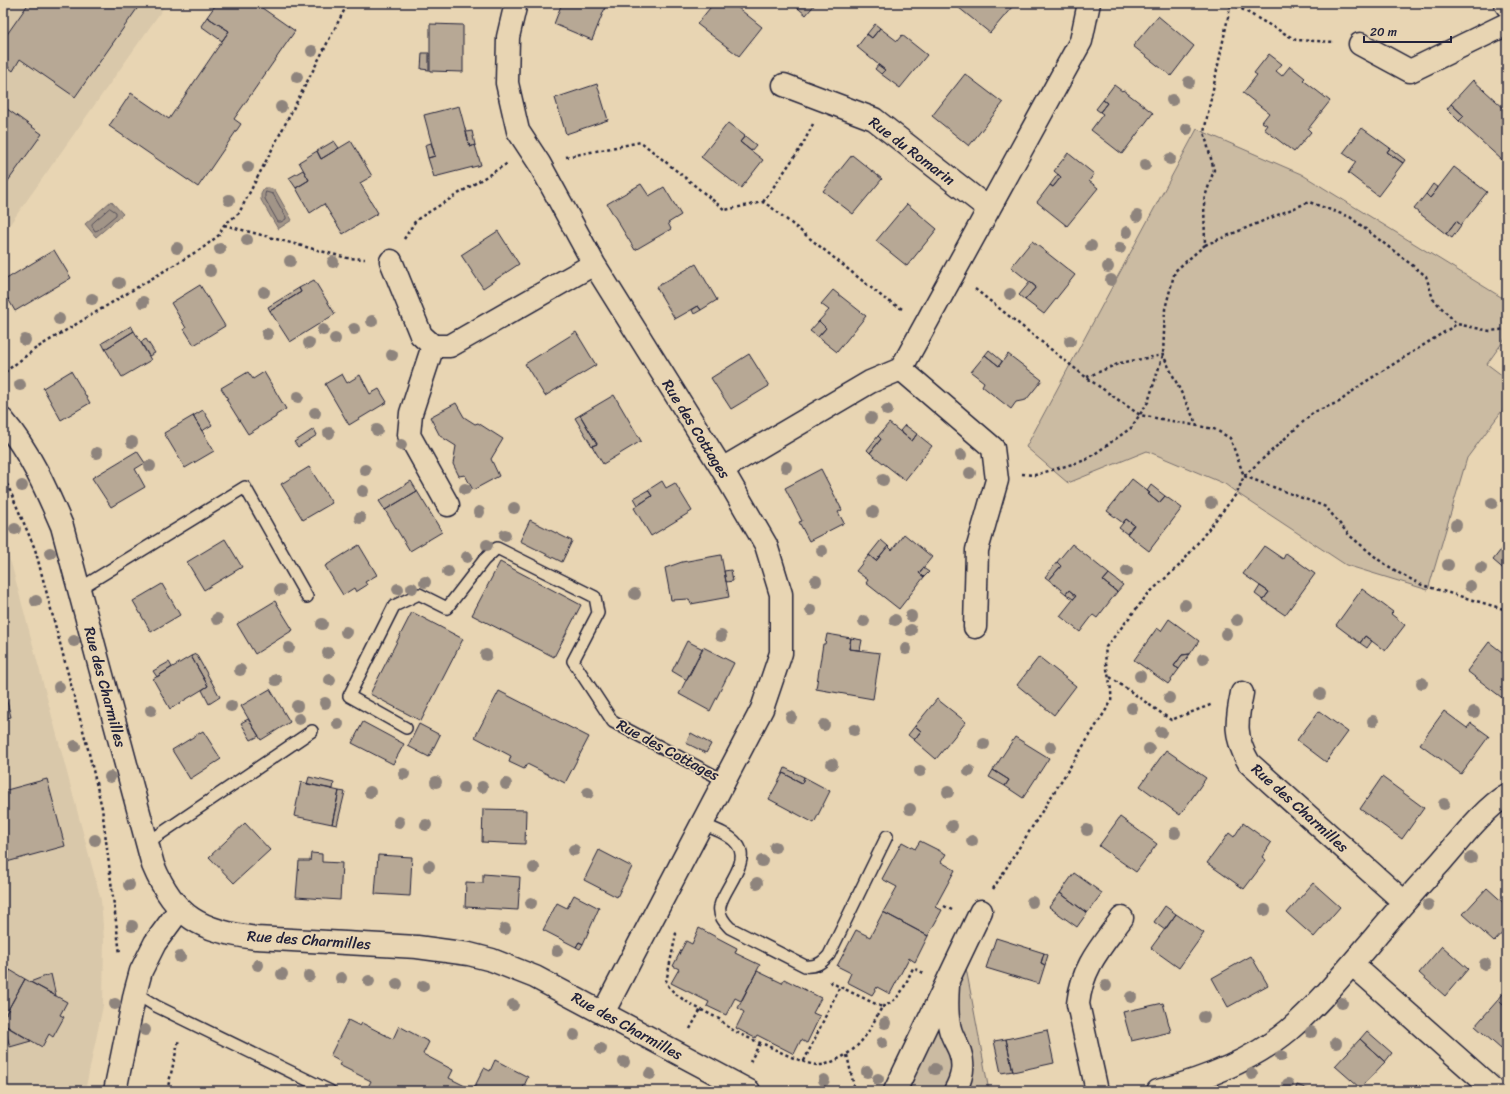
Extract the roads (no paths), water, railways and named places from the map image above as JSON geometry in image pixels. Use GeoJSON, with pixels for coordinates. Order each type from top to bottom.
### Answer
{"type":"FeatureCollection","features":[{"type":"Feature","properties":{"kind":"street","name":"Rue des Cottages"},"geometry":{"type":"LineString","coordinates":[[516,3],[508,37],[507,84],[518,130],[539,163],[594,264],[722,469],[766,545],[781,594],[781,653],[762,709],[603,1013]]}},
{"type":"Feature","properties":{"kind":"street"},"geometry":{"type":"LineString","coordinates":[[722,469],[870,382],[901,369],[1081,41],[1089,3]]}},
{"type":"Feature","properties":{"kind":"street"},"geometry":{"type":"LineString","coordinates":[[1360,44],[1410,71],[1507,24]]}},
{"type":"Feature","properties":{"kind":"street","name":"Rue du Romarin"},"geometry":{"type":"LineString","coordinates":[[784,85],[874,119],[989,209]]}},
{"type":"Feature","properties":{"kind":"street"},"geometry":{"type":"LineString","coordinates":[[391,261],[421,335],[433,346],[450,346],[594,264]]}},
{"type":"Feature","properties":{"kind":"street"},"geometry":{"type":"LineString","coordinates":[[433,346],[412,413],[409,435],[448,506]]}},
{"type":"Feature","properties":{"kind":"street"},"geometry":{"type":"LineString","coordinates":[[901,369],[993,448],[997,480],[977,550],[975,626]]}},
{"type":"Feature","properties":{"kind":"street","name":"Rue des Charmilles"},"geometry":{"type":"LineString","coordinates":[[3,420],[29,455],[46,488],[62,526],[153,864],[160,882],[180,909],[205,926],[220,932],[237,936],[417,947],[470,954],[492,960],[535,977],[749,1091]]}},
{"type":"Feature","properties":{"kind":"street","name":"Rue des Charmilles"},"geometry":{"type":"LineString","coordinates":[[1242,694],[1238,714],[1237,734],[1242,750],[1249,763],[1404,902]]}},
{"type":"Feature","properties":{"kind":"street"},"geometry":{"type":"LineString","coordinates":[[1158,1091],[1202,1078],[1233,1065],[1262,1049],[1288,1030],[1314,1006],[1352,964],[1404,902],[1485,812],[1507,795]]}},
{"type":"Feature","properties":{"kind":"street"},"geometry":{"type":"LineString","coordinates":[[115,1091],[135,993],[141,971],[155,943],[180,909]]}},
{"type":"Feature","properties":{"kind":"street"},"geometry":{"type":"LineString","coordinates":[[895,1091],[981,911]]}},
{"type":"Feature","properties":{"kind":"street"},"geometry":{"type":"LineString","coordinates":[[1097,1091],[1078,1004],[1079,991],[1090,962],[1122,918]]}},
{"type":"Feature","properties":{"kind":"street"},"geometry":{"type":"LineString","coordinates":[[1352,964],[1495,1091]]}},
{"type":"Feature","properties":{"kind":"street"},"geometry":{"type":"LineString","coordinates":[[947,980],[948,1019],[950,1029],[960,1052],[963,1069],[955,1091]]}},
{"type":"Feature","properties":{"kind":"lane"},"geometry":{"type":"LineString","coordinates":[[79,589],[245,487],[307,597]]}},
{"type":"Feature","properties":{"kind":"lane","name":"Rue des Cottages"},"geometry":{"type":"LineString","coordinates":[[406,728],[349,696],[394,606],[418,594],[446,608],[484,560],[497,548],[595,597],[598,613],[573,661],[613,722],[725,781]]}},
{"type":"Feature","properties":{"kind":"lane"},"geometry":{"type":"LineString","coordinates":[[148,843],[312,730]]}},
{"type":"Feature","properties":{"kind":"lane"},"geometry":{"type":"LineString","coordinates":[[702,824],[732,839],[738,845],[741,854],[740,865],[720,906],[723,920],[730,928],[805,966],[812,967],[821,963],[829,955],[887,836]]}},
{"type":"Feature","properties":{"kind":"lane"},"geometry":{"type":"LineString","coordinates":[[135,993],[156,1006],[330,1091]]}},
{"type":"Feature","properties":{"kind":"water"},"geometry":{"type":"Polygon","coordinates":[[[264,188],[275,190],[292,220],[278,229],[261,200],[261,193],[264,188]]]}},
{"type":"Feature","properties":{"kind":"water"},"geometry":{"type":"Polygon","coordinates":[[[111,201],[123,214],[96,237],[85,224],[111,201]]]}}]}
